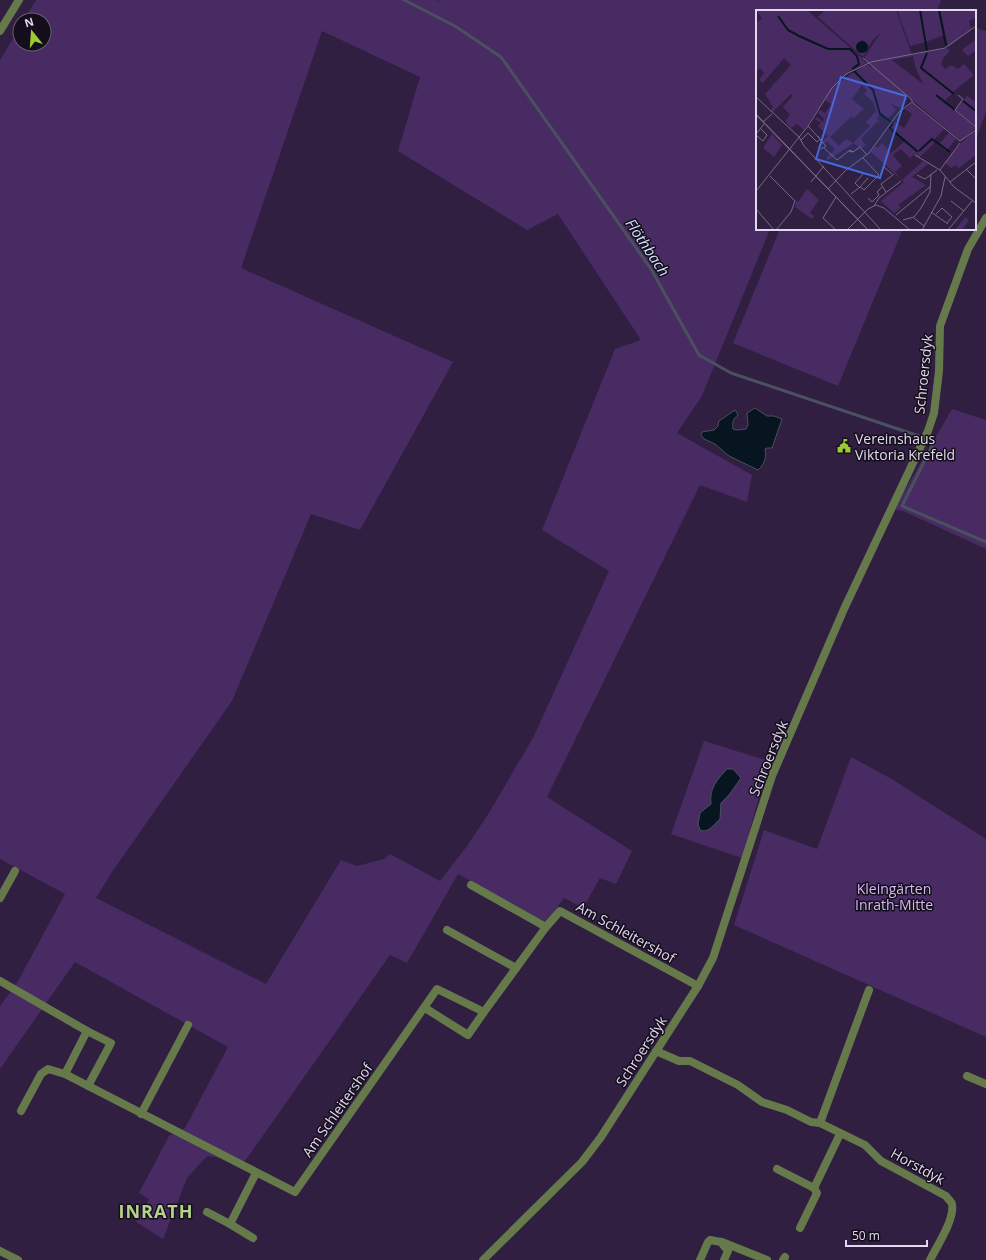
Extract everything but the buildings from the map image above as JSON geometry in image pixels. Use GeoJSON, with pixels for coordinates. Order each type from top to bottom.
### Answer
{"type":"FeatureCollection","features":[{"type":"Feature","properties":{"kind":"street"},"geometry":{"type":"LineString","coordinates":[[0,31],[19,0]]}},
{"type":"Feature","properties":{"kind":"street","name":"Schroersdyk"},"geometry":{"type":"LineString","coordinates":[[483,1260],[582,1162],[601,1137],[698,986],[713,958],[772,776],[844,609],[902,486],[934,413],[939,371],[940,326],[968,249],[986,218]]}},
{"type":"Feature","properties":{"kind":"street"},"geometry":{"type":"LineString","coordinates":[[0,898],[15,871]]}},
{"type":"Feature","properties":{"kind":"street"},"geometry":{"type":"LineString","coordinates":[[471,885],[546,927]]}},
{"type":"Feature","properties":{"kind":"street","name":"Am Schleitershof"},"geometry":{"type":"LineString","coordinates":[[425,1008],[468,1035],[546,927],[560,911],[698,986]]}},
{"type":"Feature","properties":{"kind":"street"},"geometry":{"type":"LineString","coordinates":[[447,930],[516,968]]}},
{"type":"Feature","properties":{"kind":"street"},"geometry":{"type":"LineString","coordinates":[[0,981],[87,1031],[111,1043],[88,1086]]}},
{"type":"Feature","properties":{"kind":"street","name":"Am Schleitershof"},"geometry":{"type":"LineString","coordinates":[[22,1111],[41,1074],[48,1069],[65,1074],[295,1192],[437,989],[484,1012]]}},
{"type":"Feature","properties":{"kind":"street"},"geometry":{"type":"LineString","coordinates":[[820,1123],[869,990]]}},
{"type":"Feature","properties":{"kind":"street"},"geometry":{"type":"LineString","coordinates":[[141,1114],[188,1025]]}},
{"type":"Feature","properties":{"kind":"street"},"geometry":{"type":"LineString","coordinates":[[65,1074],[87,1031]]}},
{"type":"Feature","properties":{"kind":"street","name":"Horstdyk"},"geometry":{"type":"LineString","coordinates":[[656,1051],[679,1061],[690,1062],[738,1084],[762,1102],[787,1110],[811,1122],[820,1123],[865,1145],[881,1161],[946,1196],[951,1202],[952,1212],[950,1221],[930,1260]]}},
{"type":"Feature","properties":{"kind":"street"},"geometry":{"type":"LineString","coordinates":[[967,1076],[986,1084]]}},
{"type":"Feature","properties":{"kind":"street"},"geometry":{"type":"LineString","coordinates":[[800,1228],[816,1193],[814,1188],[840,1134]]}},
{"type":"Feature","properties":{"kind":"street"},"geometry":{"type":"LineString","coordinates":[[776,1169],[814,1188]]}},
{"type":"Feature","properties":{"kind":"street"},"geometry":{"type":"LineString","coordinates":[[230,1224],[256,1173]]}},
{"type":"Feature","properties":{"kind":"street"},"geometry":{"type":"LineString","coordinates":[[207,1212],[253,1238]]}},
{"type":"Feature","properties":{"kind":"street"},"geometry":{"type":"LineString","coordinates":[[700,1260],[710,1240],[721,1242],[767,1260]]}},
{"type":"Feature","properties":{"kind":"street"},"geometry":{"type":"LineString","coordinates":[[721,1242],[728,1251],[724,1260]]}},
{"type":"Feature","properties":{"kind":"street"},"geometry":{"type":"LineString","coordinates":[[0,1251],[18,1260]]}},
{"type":"Feature","properties":{"kind":"green space"},"geometry":{"type":"Polygon","coordinates":[[[36,0],[435,0],[440,2],[437,0],[941,0],[937,10],[756,10],[756,230],[770,230],[702,396],[677,433],[752,475],[747,502],[700,485],[547,797],[632,851],[616,884],[600,878],[583,908],[564,898],[546,922],[458,874],[407,963],[390,955],[245,1161],[207,1156],[187,1178],[163,1239],[136,1222],[149,1199],[139,1193],[169,1136],[185,1128],[228,1047],[75,962],[0,1069],[0,1006],[17,983],[65,894],[0,859],[0,60],[12,40],[12,52],[52,52],[52,12],[29,12],[36,0]],[[322,31],[241,268],[453,362],[360,530],[311,514],[232,701],[112,872],[96,898],[266,984],[341,860],[357,866],[384,859],[390,854],[440,881],[467,846],[489,813],[534,736],[609,571],[542,530],[615,349],[641,340],[558,214],[527,230],[398,151],[420,77],[322,31]]]}},
{"type":"Feature","properties":{"kind":"green space"},"geometry":{"type":"Polygon","coordinates":[[[976,28],[986,31],[986,112],[976,139],[976,28]]]}},
{"type":"Feature","properties":{"kind":"green space"},"geometry":{"type":"Polygon","coordinates":[[[780,230],[902,231],[838,386],[733,343],[780,230]]]}},
{"type":"Feature","properties":{"kind":"green space"},"geometry":{"type":"Polygon","coordinates":[[[952,409],[986,420],[986,549],[903,511],[894,509],[952,409]]]}},
{"type":"Feature","properties":{"kind":"green space"},"geometry":{"type":"Polygon","coordinates":[[[704,741],[769,761],[742,858],[671,834],[704,741]]]}},
{"type":"Feature","properties":{"kind":"green space","name":"Kleingärten Inrath-Mitte"},"geometry":{"type":"Polygon","coordinates":[[[851,757],[890,778],[986,839],[986,1037],[734,925],[764,830],[817,849],[851,757]]]}},
{"type":"Feature","properties":{"kind":"water"},"geometry":{"type":"Polygon","coordinates":[[[755,408],[767,416],[774,416],[782,419],[772,448],[765,449],[766,455],[764,461],[758,470],[729,456],[715,444],[704,439],[701,435],[702,432],[714,430],[718,426],[719,421],[735,410],[738,415],[733,421],[733,429],[746,429],[748,425],[747,413],[755,408]]]}},
{"type":"Feature","properties":{"kind":"water"},"geometry":{"type":"Polygon","coordinates":[[[727,769],[733,769],[741,778],[729,795],[721,803],[720,819],[708,830],[700,830],[698,824],[700,813],[711,804],[711,793],[714,785],[727,769]]]}},
{"type":"Feature","properties":{"kind":"waterway","name":"Flöthbach"},"geometry":{"type":"LineString","coordinates":[[404,0],[455,26],[501,57],[651,269],[699,355],[731,373],[919,436]]}},
{"type":"Feature","properties":{"kind":"waterway","name":"Flöthbach"},"geometry":{"type":"LineString","coordinates":[[927,440],[934,442],[902,506],[986,542]]}},
{"type":"Feature","properties":{"kind":"place","name":"Vereinshaus Viktoria Krefeld"},"geometry":{"type":"Point","coordinates":[844,446]}},
{"type":"Feature","properties":{"kind":"district","name":"INRATH"},"geometry":{"type":"Point","coordinates":[156,1211]}}]}
